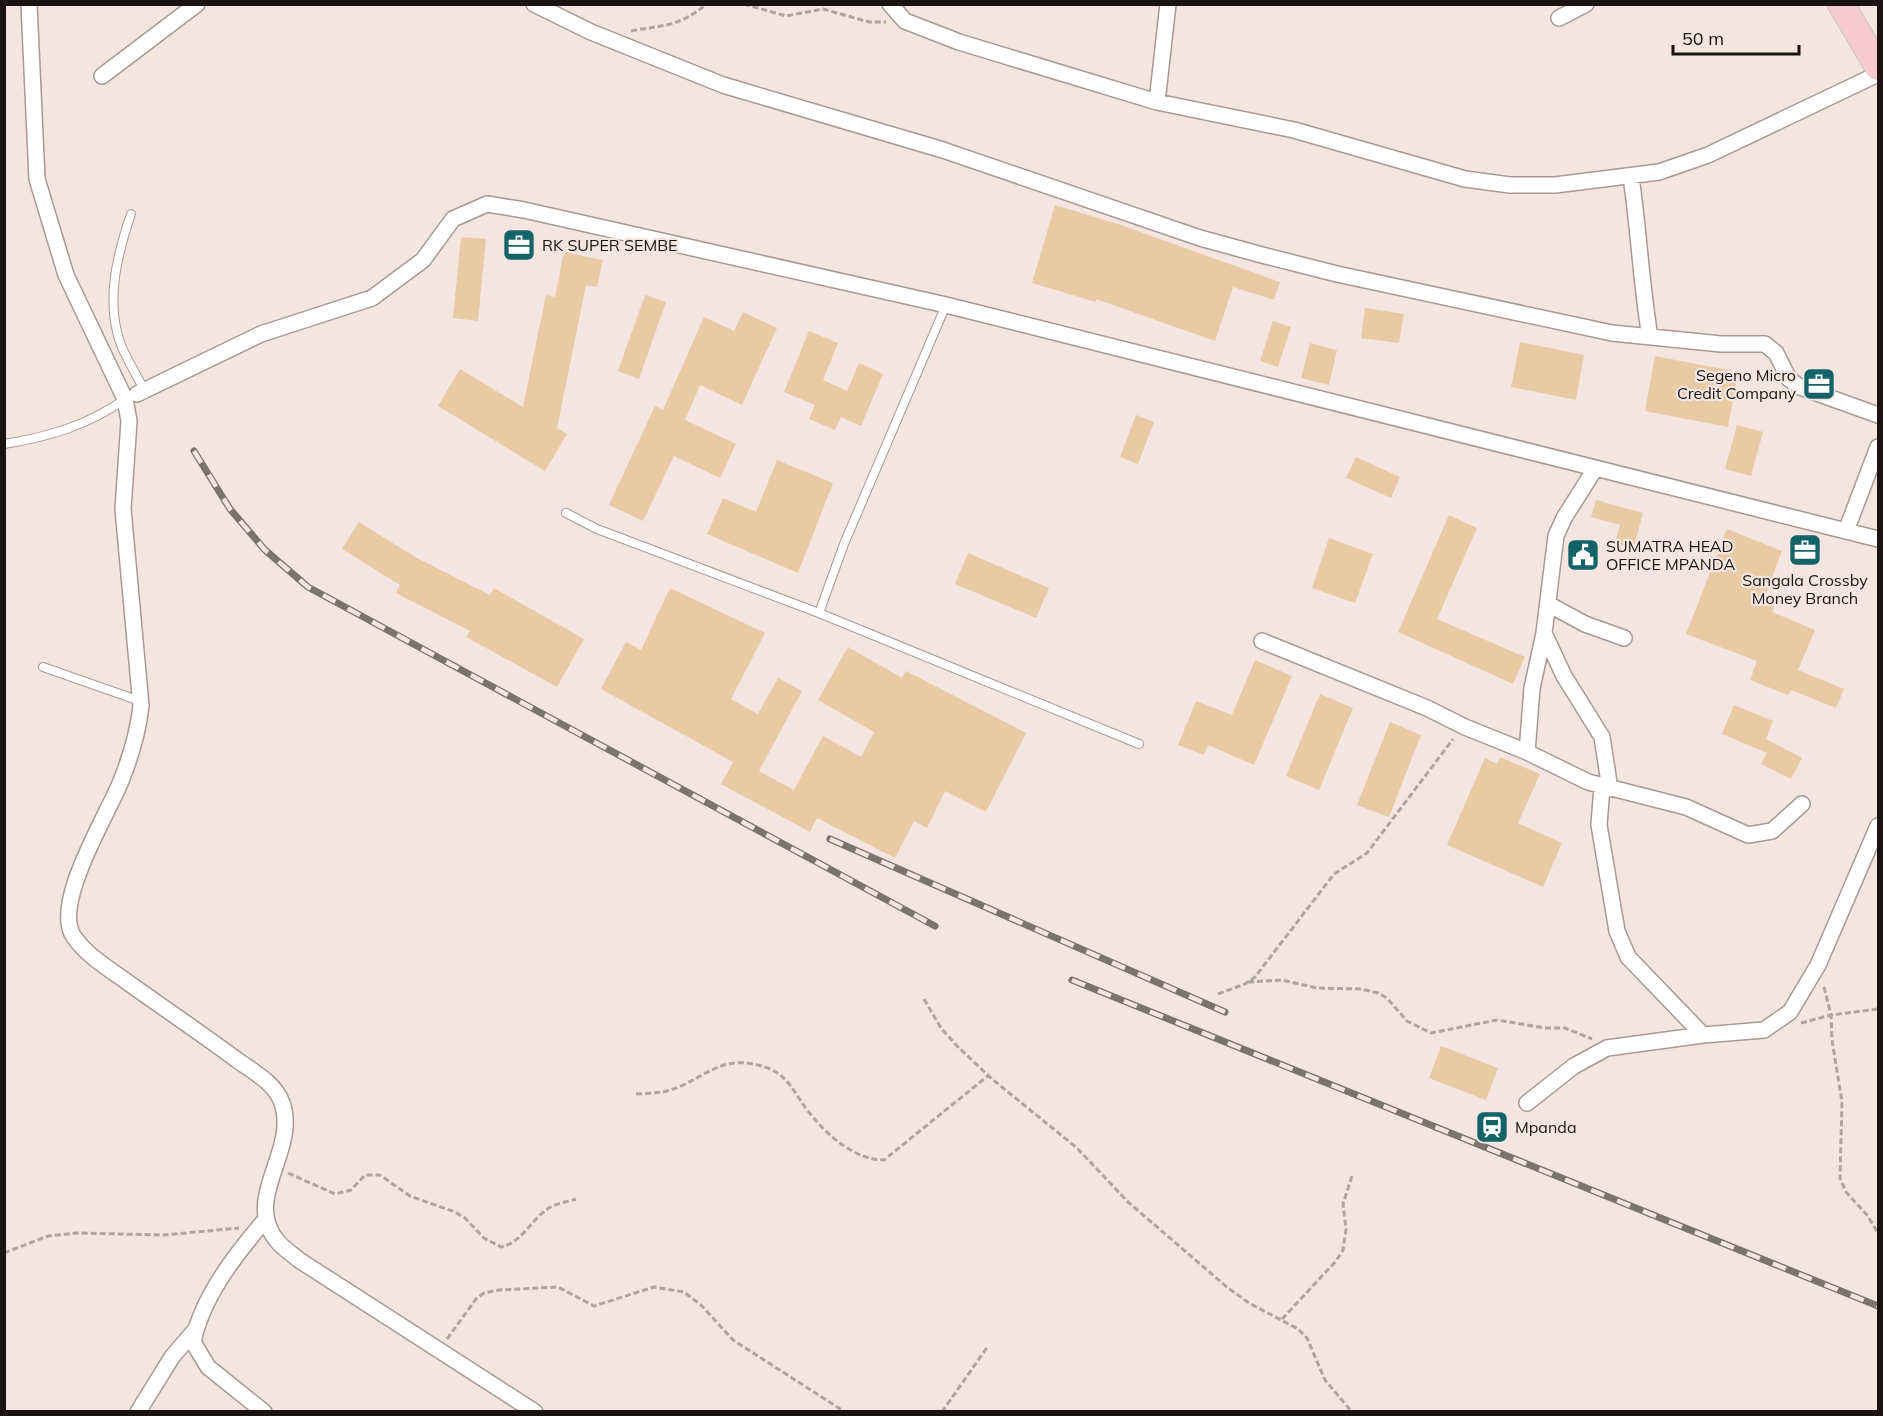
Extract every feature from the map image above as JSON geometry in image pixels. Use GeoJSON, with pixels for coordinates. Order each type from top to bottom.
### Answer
{"type":"FeatureCollection","features":[{"type":"Feature","properties":{"kind":"highway"},"geometry":{"type":"LineString","coordinates":[[1841,4],[1878,67]]}},
{"type":"Feature","properties":{"kind":"street"},"geometry":{"type":"LineString","coordinates":[[29,4],[37,179],[66,275],[135,394],[129,421],[123,509],[141,702],[138,731],[131,755],[73,886],[68,919],[71,933],[80,946],[236,1059],[277,1092],[285,1117],[284,1140],[260,1226],[217,1286],[196,1329],[172,1357],[138,1412]]}},
{"type":"Feature","properties":{"kind":"street"},"geometry":{"type":"LineString","coordinates":[[102,76],[197,4]]}},
{"type":"Feature","properties":{"kind":"street"},"geometry":{"type":"LineString","coordinates":[[534,4],[723,86],[985,164],[1210,241],[1337,274],[1612,333],[1765,344],[1776,353],[1790,379],[1800,387],[1878,415]]}},
{"type":"Feature","properties":{"kind":"street"},"geometry":{"type":"LineString","coordinates":[[890,4],[905,21],[959,42],[1157,102],[1294,130],[1465,179],[1510,186],[1632,177],[1659,172],[1708,155],[1878,74]]}},
{"type":"Feature","properties":{"kind":"street"},"geometry":{"type":"LineString","coordinates":[[1157,102],[1168,4]]}},
{"type":"Feature","properties":{"kind":"street"},"geometry":{"type":"LineString","coordinates":[[1559,18],[1586,4]]}},
{"type":"Feature","properties":{"kind":"street"},"geometry":{"type":"LineString","coordinates":[[1632,177],[1642,255],[1642,290],[1650,337]]}},
{"type":"Feature","properties":{"kind":"street"},"geometry":{"type":"LineString","coordinates":[[135,394],[261,334],[372,298],[423,260],[453,219],[487,204],[524,210],[946,305],[1878,539]]}},
{"type":"Feature","properties":{"kind":"street"},"geometry":{"type":"LineString","coordinates":[[1846,531],[1878,447]]}},
{"type":"Feature","properties":{"kind":"street"},"geometry":{"type":"LineString","coordinates":[[1527,752],[1532,688],[1544,633],[1556,536],[1564,518],[1595,469]]}},
{"type":"Feature","properties":{"kind":"street"},"geometry":{"type":"LineString","coordinates":[[1548,604],[1585,624],[1624,638]]}},
{"type":"Feature","properties":{"kind":"street"},"geometry":{"type":"LineString","coordinates":[[1544,633],[1564,676],[1602,736],[1606,788],[1599,825],[1617,931],[1628,957],[1703,1035]]}},
{"type":"Feature","properties":{"kind":"street"},"geometry":{"type":"LineString","coordinates":[[1262,641],[1427,708],[1465,727],[1606,788],[1686,807],[1748,835],[1772,831],[1802,804]]}},
{"type":"Feature","properties":{"kind":"street"},"geometry":{"type":"LineString","coordinates":[[1527,1103],[1574,1066],[1607,1048],[1703,1035],[1764,1030],[1790,1012],[1818,965],[1878,826]]}},
{"type":"Feature","properties":{"kind":"street"},"geometry":{"type":"LineString","coordinates":[[260,1226],[299,1260],[439,1350],[512,1404],[535,1412]]}},
{"type":"Feature","properties":{"kind":"street"},"geometry":{"type":"LineString","coordinates":[[196,1329],[194,1342],[198,1353],[208,1366],[264,1412]]}},
{"type":"Feature","properties":{"kind":"lane"},"geometry":{"type":"LineString","coordinates":[[4,444],[61,431],[98,418],[135,394],[115,316],[114,287],[120,249],[131,214]]}},
{"type":"Feature","properties":{"kind":"lane"},"geometry":{"type":"LineString","coordinates":[[819,613],[844,544],[946,305]]}},
{"type":"Feature","properties":{"kind":"lane"},"geometry":{"type":"LineString","coordinates":[[566,513],[597,529],[819,613],[1139,744]]}},
{"type":"Feature","properties":{"kind":"lane"},"geometry":{"type":"LineString","coordinates":[[43,667],[141,702]]}},
{"type":"Feature","properties":{"kind":"path"},"geometry":{"type":"LineString","coordinates":[[607,37],[668,27],[685,21],[707,4]]}},
{"type":"Feature","properties":{"kind":"path"},"geometry":{"type":"LineString","coordinates":[[744,4],[786,16],[823,9],[869,22],[905,21]]}},
{"type":"Feature","properties":{"kind":"path"},"geometry":{"type":"LineString","coordinates":[[1248,982],[1264,966],[1275,947],[1334,874],[1367,853],[1441,752],[1465,727]]}},
{"type":"Feature","properties":{"kind":"path"},"geometry":{"type":"LineString","coordinates":[[1818,965],[1831,1015],[1843,1110],[1840,1178],[1846,1192],[1867,1215],[1878,1233]]}},
{"type":"Feature","properties":{"kind":"path"},"geometry":{"type":"LineString","coordinates":[[1218,994],[1248,982],[1282,980],[1317,988],[1361,989],[1387,998],[1407,1021],[1431,1033],[1484,1021],[1510,1021],[1545,1028],[1565,1028],[1607,1048]]}},
{"type":"Feature","properties":{"kind":"path"},"geometry":{"type":"LineString","coordinates":[[924,999],[941,1028],[989,1075],[1077,1148],[1128,1202],[1228,1288],[1250,1304],[1282,1319],[1307,1338],[1325,1380],[1352,1412]]}},
{"type":"Feature","properties":{"kind":"path"},"geometry":{"type":"LineString","coordinates":[[1764,1030],[1831,1015],[1878,1009]]}},
{"type":"Feature","properties":{"kind":"path"},"geometry":{"type":"LineString","coordinates":[[636,1095],[665,1092],[681,1086],[716,1066],[732,1062],[753,1064],[784,1077],[794,1086],[812,1116],[843,1146],[876,1160],[884,1160],[989,1075]]}},
{"type":"Feature","properties":{"kind":"path"},"geometry":{"type":"LineString","coordinates":[[275,1168],[334,1194],[351,1190],[364,1175],[380,1175],[410,1196],[460,1215],[484,1238],[501,1247],[515,1243],[532,1222],[550,1206],[576,1199]]}},
{"type":"Feature","properties":{"kind":"path"},"geometry":{"type":"LineString","coordinates":[[1282,1319],[1343,1250],[1346,1229],[1343,1204],[1352,1176]]}},
{"type":"Feature","properties":{"kind":"path"},"geometry":{"type":"LineString","coordinates":[[4,1253],[48,1236],[77,1233],[164,1235],[260,1226]]}},
{"type":"Feature","properties":{"kind":"path"},"geometry":{"type":"LineString","coordinates":[[439,1350],[476,1299],[484,1293],[546,1286],[558,1287],[594,1306],[654,1287],[670,1288],[684,1292],[700,1305],[733,1340],[845,1412]]}},
{"type":"Feature","properties":{"kind":"path"},"geometry":{"type":"LineString","coordinates":[[942,1412],[988,1346]]}},
{"type":"Feature","properties":{"kind":"building"},"geometry":{"type":"Polygon","coordinates":[[[1055,205],[1118,224],[1280,282],[1274,300],[1233,287],[1215,341],[1096,299],[1096,302],[1032,283],[1055,205]]]}},
{"type":"Feature","properties":{"kind":"building"},"geometry":{"type":"Polygon","coordinates":[[[461,237],[486,239],[478,321],[453,318],[461,237]]]}},
{"type":"Feature","properties":{"kind":"building"},"geometry":{"type":"Polygon","coordinates":[[[564,252],[603,260],[597,287],[586,285],[557,428],[567,434],[545,471],[438,406],[460,369],[523,407],[546,295],[555,297],[564,252]]]}},
{"type":"Feature","properties":{"kind":"building"},"geometry":{"type":"Polygon","coordinates":[[[645,295],[666,302],[639,379],[618,371],[645,295]]]}},
{"type":"Feature","properties":{"kind":"building"},"geometry":{"type":"Polygon","coordinates":[[[1365,308],[1404,314],[1399,343],[1361,338],[1365,308]]]}},
{"type":"Feature","properties":{"kind":"building"},"geometry":{"type":"Polygon","coordinates":[[[743,312],[777,328],[742,405],[700,385],[685,420],[736,444],[720,478],[674,456],[643,521],[609,505],[655,406],[663,410],[704,317],[734,331],[743,312]]]}},
{"type":"Feature","properties":{"kind":"building"},"geometry":{"type":"Polygon","coordinates":[[[1273,321],[1291,327],[1278,367],[1260,361],[1273,321]]]}},
{"type":"Feature","properties":{"kind":"building"},"geometry":{"type":"Polygon","coordinates":[[[809,331],[838,343],[823,380],[847,391],[859,363],[883,374],[861,426],[841,417],[835,430],[809,419],[815,405],[784,392],[809,331]]]}},
{"type":"Feature","properties":{"kind":"building"},"geometry":{"type":"Polygon","coordinates":[[[1520,342],[1584,355],[1576,400],[1511,387],[1520,342]]]}},
{"type":"Feature","properties":{"kind":"building"},"geometry":{"type":"Polygon","coordinates":[[[1310,343],[1337,350],[1329,385],[1301,378],[1310,343]]]}},
{"type":"Feature","properties":{"kind":"building"},"geometry":{"type":"Polygon","coordinates":[[[1655,356],[1738,372],[1728,427],[1645,411],[1655,356]]]}},
{"type":"Feature","properties":{"kind":"building"},"geometry":{"type":"Polygon","coordinates":[[[1136,415],[1154,422],[1138,464],[1120,457],[1136,415]]]}},
{"type":"Feature","properties":{"kind":"building"},"geometry":{"type":"Polygon","coordinates":[[[1737,425],[1763,432],[1751,476],[1725,469],[1737,425]]]}},
{"type":"Feature","properties":{"kind":"building"},"geometry":{"type":"Polygon","coordinates":[[[1356,457],[1400,477],[1391,498],[1346,478],[1356,457]]]}},
{"type":"Feature","properties":{"kind":"building"},"geometry":{"type":"Polygon","coordinates":[[[777,460],[833,483],[798,573],[707,534],[723,498],[756,512],[777,460]]]}},
{"type":"Feature","properties":{"kind":"building"},"geometry":{"type":"Polygon","coordinates":[[[1596,500],[1643,513],[1633,549],[1615,543],[1620,525],[1591,517],[1596,500]]]}},
{"type":"Feature","properties":{"kind":"building"},"geometry":{"type":"Polygon","coordinates":[[[1449,515],[1477,528],[1437,619],[1525,657],[1513,684],[1398,632],[1449,515]]]}},
{"type":"Feature","properties":{"kind":"building"},"geometry":{"type":"Polygon","coordinates":[[[359,522],[415,557],[490,595],[494,588],[584,639],[557,687],[466,637],[470,631],[396,593],[400,585],[342,549],[359,522]]]}},
{"type":"Feature","properties":{"kind":"building"},"geometry":{"type":"Polygon","coordinates":[[[1727,529],[1782,551],[1766,594],[1777,599],[1772,612],[1815,630],[1798,670],[1844,689],[1836,708],[1791,690],[1788,695],[1750,680],[1757,661],[1686,634],[1727,529]]]}},
{"type":"Feature","properties":{"kind":"building"},"geometry":{"type":"Polygon","coordinates":[[[1329,538],[1373,554],[1355,603],[1312,588],[1329,538]]]}},
{"type":"Feature","properties":{"kind":"building"},"geometry":{"type":"Polygon","coordinates":[[[968,553],[1049,588],[1036,618],[955,584],[968,553]]]}},
{"type":"Feature","properties":{"kind":"building"},"geometry":{"type":"Polygon","coordinates":[[[670,588],[765,633],[731,699],[758,714],[778,678],[802,691],[759,771],[794,790],[823,736],[861,757],[874,732],[818,700],[848,647],[902,678],[906,671],[1026,733],[986,812],[945,791],[927,828],[914,821],[895,858],[817,818],[810,832],[721,784],[733,762],[601,689],[626,642],[641,650],[670,588]]]}},
{"type":"Feature","properties":{"kind":"building"},"geometry":{"type":"Polygon","coordinates":[[[1255,660],[1292,676],[1254,765],[1208,745],[1204,755],[1178,745],[1196,701],[1232,715],[1255,660]]]}},
{"type":"Feature","properties":{"kind":"building"},"geometry":{"type":"Polygon","coordinates":[[[1320,694],[1353,708],[1319,790],[1286,776],[1320,694]]]}},
{"type":"Feature","properties":{"kind":"building"},"geometry":{"type":"Polygon","coordinates":[[[1734,705],[1773,721],[1766,739],[1802,758],[1791,779],[1761,764],[1767,753],[1722,734],[1734,705]]]}},
{"type":"Feature","properties":{"kind":"building"},"geometry":{"type":"Polygon","coordinates":[[[1390,722],[1421,735],[1389,817],[1357,805],[1390,722]]]}},
{"type":"Feature","properties":{"kind":"building"},"geometry":{"type":"Polygon","coordinates":[[[1500,757],[1540,774],[1518,823],[1562,843],[1543,887],[1447,845],[1485,758],[1497,764],[1500,757]]]}},
{"type":"Feature","properties":{"kind":"building","name":"Mpanda"},"geometry":{"type":"Polygon","coordinates":[[[1441,1046],[1498,1068],[1486,1100],[1429,1078],[1441,1046]]]}},
{"type":"Feature","properties":{"kind":"railway"},"geometry":{"type":"LineString","coordinates":[[194,451],[230,509],[265,550],[308,587],[935,926]]}},
{"type":"Feature","properties":{"kind":"railway"},"geometry":{"type":"LineString","coordinates":[[830,839],[1225,1012]]}},
{"type":"Feature","properties":{"kind":"railway"},"geometry":{"type":"LineString","coordinates":[[1072,980],[1878,1306]]}},
{"type":"Feature","properties":{"kind":"place","name":"RK SUPER SEMBE"},"geometry":{"type":"Point","coordinates":[519,245]}},
{"type":"Feature","properties":{"kind":"place","name":"Segeno Micro Credit Company"},"geometry":{"type":"Point","coordinates":[1819,384]}},
{"type":"Feature","properties":{"kind":"place","name":"Sangala Crossby Money Branch"},"geometry":{"type":"Point","coordinates":[1805,550]}},
{"type":"Feature","properties":{"kind":"place","name":"SUMATRA HEAD OFFICE MPANDA"},"geometry":{"type":"Point","coordinates":[1583,555]}},
{"type":"Feature","properties":{"kind":"place","name":"Mpanda"},"geometry":{"type":"Point","coordinates":[1492,1127]}}]}
